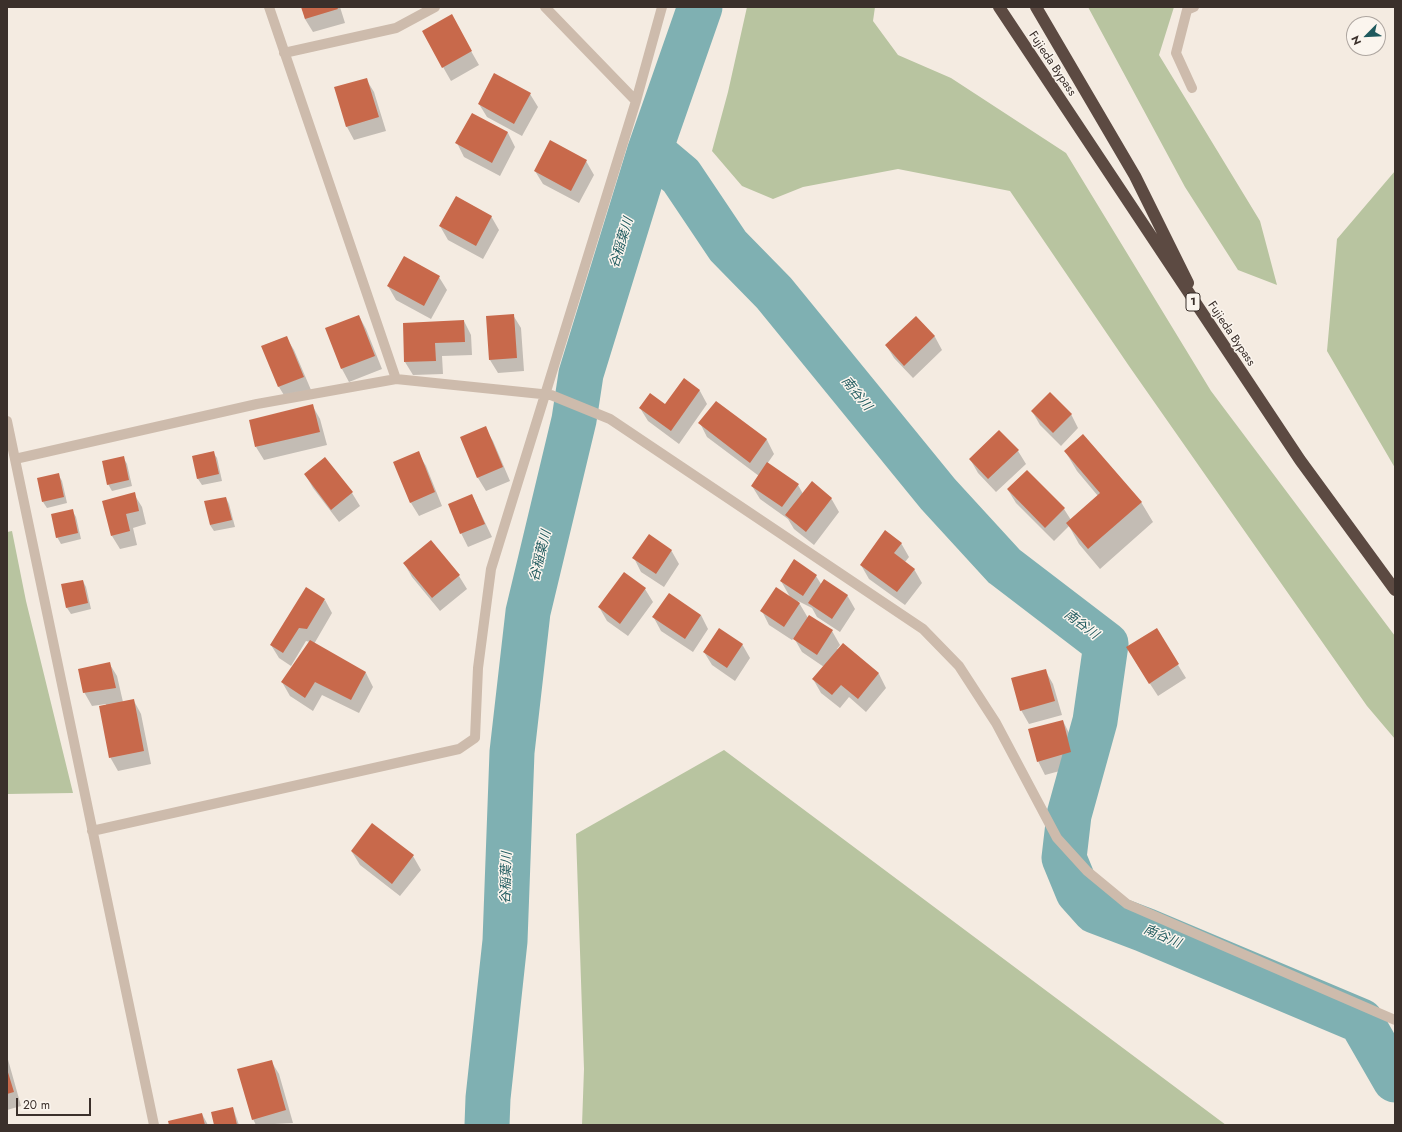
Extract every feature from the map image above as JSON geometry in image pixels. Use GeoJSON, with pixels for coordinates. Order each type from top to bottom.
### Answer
{"type":"FeatureCollection","features":[{"type":"Feature","properties":{"kind":"highway","name":"Fujieda Bypass"},"geometry":{"type":"LineString","coordinates":[[999,7],[1212,330],[1300,460],[1395,590]]}},
{"type":"Feature","properties":{"kind":"highway","name":"1"},"geometry":{"type":"LineString","coordinates":[[1036,7],[1135,176],[1212,330]]}},
{"type":"Feature","properties":{"kind":"street"},"geometry":{"type":"LineString","coordinates":[[269,7],[396,379]]}},
{"type":"Feature","properties":{"kind":"street"},"geometry":{"type":"LineString","coordinates":[[284,53],[396,28],[435,7]]}},
{"type":"Feature","properties":{"kind":"street"},"geometry":{"type":"LineString","coordinates":[[545,7],[636,101]]}},
{"type":"Feature","properties":{"kind":"street"},"geometry":{"type":"LineString","coordinates":[[92,831],[459,749],[475,738],[478,668],[491,569],[548,394],[636,101],[662,7]]}},
{"type":"Feature","properties":{"kind":"street"},"geometry":{"type":"LineString","coordinates":[[1192,88],[1176,53],[1187,10],[1194,7]]}},
{"type":"Feature","properties":{"kind":"street"},"geometry":{"type":"LineString","coordinates":[[15,459],[257,404],[396,379],[548,394],[610,419],[923,629],[959,666],[996,723],[1057,838],[1088,872],[1127,904],[1395,1020]]}},
{"type":"Feature","properties":{"kind":"street"},"geometry":{"type":"LineString","coordinates":[[7,421],[154,1125]]}},
{"type":"Feature","properties":{"kind":"green space"},"geometry":{"type":"Polygon","coordinates":[[[747,7],[875,7],[873,21],[898,55],[951,78],[1066,153],[1211,391],[1395,636],[1395,739],[1367,706],[1129,366],[1010,191],[898,169],[803,187],[773,199],[742,186],[712,151],[728,92],[747,7]]]}},
{"type":"Feature","properties":{"kind":"green space"},"geometry":{"type":"Polygon","coordinates":[[[1088,7],[1174,7],[1159,55],[1260,221],[1277,285],[1238,270],[1185,187],[1088,7]]]}},
{"type":"Feature","properties":{"kind":"green space"},"geometry":{"type":"Polygon","coordinates":[[[1395,171],[1395,468],[1327,351],[1337,239],[1395,171]]]}},
{"type":"Feature","properties":{"kind":"green space"},"geometry":{"type":"Polygon","coordinates":[[[12,531],[26,601],[73,793],[7,794],[7,532],[12,531]]]}},
{"type":"Feature","properties":{"kind":"green space"},"geometry":{"type":"Polygon","coordinates":[[[724,750],[1226,1125],[582,1125],[584,1069],[576,834],[724,750]]]}},
{"type":"Feature","properties":{"kind":"building"},"geometry":{"type":"Polygon","coordinates":[[[301,7],[337,7],[338,9],[305,19],[301,7]]]}},
{"type":"Feature","properties":{"kind":"building"},"geometry":{"type":"Polygon","coordinates":[[[452,14],[472,51],[442,68],[422,31],[452,14]]]}},
{"type":"Feature","properties":{"kind":"building"},"geometry":{"type":"Polygon","coordinates":[[[494,73],[531,93],[514,124],[478,104],[494,73]]]}},
{"type":"Feature","properties":{"kind":"building"},"geometry":{"type":"Polygon","coordinates":[[[367,78],[379,117],[346,127],[334,87],[367,78]]]}},
{"type":"Feature","properties":{"kind":"building"},"geometry":{"type":"Polygon","coordinates":[[[472,113],[508,132],[492,163],[455,143],[472,113]]]}},
{"type":"Feature","properties":{"kind":"building"},"geometry":{"type":"Polygon","coordinates":[[[550,140],[587,160],[571,191],[534,171],[550,140]]]}},
{"type":"Feature","properties":{"kind":"building"},"geometry":{"type":"Polygon","coordinates":[[[456,196],[492,216],[476,246],[439,226],[456,196]]]}},
{"type":"Feature","properties":{"kind":"building"},"geometry":{"type":"Polygon","coordinates":[[[404,256],[440,276],[424,306],[387,286],[404,256]]]}},
{"type":"Feature","properties":{"kind":"building"},"geometry":{"type":"Polygon","coordinates":[[[514,314],[517,358],[489,360],[486,316],[514,314]]]}},
{"type":"Feature","properties":{"kind":"building"},"geometry":{"type":"Polygon","coordinates":[[[359,315],[375,356],[341,369],[325,328],[359,315]]]}},
{"type":"Feature","properties":{"kind":"building"},"geometry":{"type":"Polygon","coordinates":[[[916,316],[935,336],[904,366],[885,345],[916,316]]]}},
{"type":"Feature","properties":{"kind":"building"},"geometry":{"type":"Polygon","coordinates":[[[464,320],[465,342],[435,343],[436,361],[404,362],[403,323],[464,320]]]}},
{"type":"Feature","properties":{"kind":"building"},"geometry":{"type":"Polygon","coordinates":[[[287,336],[304,377],[278,387],[261,346],[287,336]]]}},
{"type":"Feature","properties":{"kind":"building"},"geometry":{"type":"Polygon","coordinates":[[[684,378],[700,390],[671,431],[639,408],[650,393],[665,404],[684,378]]]}},
{"type":"Feature","properties":{"kind":"building"},"geometry":{"type":"Polygon","coordinates":[[[1050,392],[1072,414],[1053,433],[1031,411],[1050,392]]]}},
{"type":"Feature","properties":{"kind":"building"},"geometry":{"type":"Polygon","coordinates":[[[716,401],[767,439],[750,463],[698,423],[716,401]]]}},
{"type":"Feature","properties":{"kind":"building"},"geometry":{"type":"Polygon","coordinates":[[[313,404],[320,432],[255,447],[249,420],[313,404]]]}},
{"type":"Feature","properties":{"kind":"building"},"geometry":{"type":"Polygon","coordinates":[[[486,426],[503,467],[477,478],[460,437],[486,426]]]}},
{"type":"Feature","properties":{"kind":"building"},"geometry":{"type":"Polygon","coordinates":[[[999,430],[1019,450],[988,479],[969,459],[999,430]]]}},
{"type":"Feature","properties":{"kind":"building"},"geometry":{"type":"Polygon","coordinates":[[[1083,434],[1142,502],[1088,549],[1066,523],[1100,493],[1064,451],[1083,434]]]}},
{"type":"Feature","properties":{"kind":"building"},"geometry":{"type":"Polygon","coordinates":[[[214,451],[219,474],[197,479],[192,456],[214,451]]]}},
{"type":"Feature","properties":{"kind":"building"},"geometry":{"type":"Polygon","coordinates":[[[419,451],[435,492],[410,503],[393,462],[419,451]]]}},
{"type":"Feature","properties":{"kind":"building"},"geometry":{"type":"Polygon","coordinates":[[[124,456],[129,480],[107,485],[102,461],[124,456]]]}},
{"type":"Feature","properties":{"kind":"building"},"geometry":{"type":"Polygon","coordinates":[[[325,457],[353,492],[331,510],[304,474],[325,457]]]}},
{"type":"Feature","properties":{"kind":"building"},"geometry":{"type":"Polygon","coordinates":[[[767,462],[799,484],[782,507],[751,486],[767,462]]]}},
{"type":"Feature","properties":{"kind":"building"},"geometry":{"type":"Polygon","coordinates":[[[1027,470],[1065,508],[1045,528],[1007,489],[1027,470]]]}},
{"type":"Feature","properties":{"kind":"building"},"geometry":{"type":"Polygon","coordinates":[[[59,473],[64,497],[42,502],[37,478],[59,473]]]}},
{"type":"Feature","properties":{"kind":"building"},"geometry":{"type":"Polygon","coordinates":[[[812,481],[832,498],[806,532],[785,515],[812,481]]]}},
{"type":"Feature","properties":{"kind":"building"},"geometry":{"type":"Polygon","coordinates":[[[135,492],[139,511],[126,514],[130,531],[111,536],[102,501],[135,492]]]}},
{"type":"Feature","properties":{"kind":"building"},"geometry":{"type":"Polygon","coordinates":[[[472,494],[485,524],[460,534],[448,504],[472,494]]]}},
{"type":"Feature","properties":{"kind":"building"},"geometry":{"type":"Polygon","coordinates":[[[226,497],[232,520],[210,525],[204,501],[226,497]]]}},
{"type":"Feature","properties":{"kind":"building"},"geometry":{"type":"Polygon","coordinates":[[[73,509],[78,533],[56,538],[51,514],[73,509]]]}},
{"type":"Feature","properties":{"kind":"building"},"geometry":{"type":"Polygon","coordinates":[[[885,530],[902,543],[894,553],[915,569],[897,592],[860,565],[885,530]]]}},
{"type":"Feature","properties":{"kind":"building"},"geometry":{"type":"Polygon","coordinates":[[[649,534],[672,550],[656,574],[632,558],[649,534]]]}},
{"type":"Feature","properties":{"kind":"building"},"geometry":{"type":"Polygon","coordinates":[[[431,540],[460,575],[432,598],[403,563],[431,540]]]}},
{"type":"Feature","properties":{"kind":"building"},"geometry":{"type":"Polygon","coordinates":[[[794,559],[817,575],[803,596],[780,581],[794,559]]]}},
{"type":"Feature","properties":{"kind":"building"},"geometry":{"type":"Polygon","coordinates":[[[624,572],[646,588],[620,624],[598,607],[624,572]]]}},
{"type":"Feature","properties":{"kind":"building"},"geometry":{"type":"Polygon","coordinates":[[[824,579],[848,595],[832,619],[808,603],[824,579]]]}},
{"type":"Feature","properties":{"kind":"building"},"geometry":{"type":"Polygon","coordinates":[[[83,580],[88,603],[66,608],[61,584],[83,580]]]}},
{"type":"Feature","properties":{"kind":"building"},"geometry":{"type":"Polygon","coordinates":[[[306,587],[325,599],[307,629],[299,628],[283,653],[270,645],[306,587]]]}},
{"type":"Feature","properties":{"kind":"building"},"geometry":{"type":"Polygon","coordinates":[[[776,587],[800,603],[784,627],[760,611],[776,587]]]}},
{"type":"Feature","properties":{"kind":"building"},"geometry":{"type":"Polygon","coordinates":[[[669,593],[701,615],[685,639],[652,617],[669,593]]]}},
{"type":"Feature","properties":{"kind":"building"},"geometry":{"type":"Polygon","coordinates":[[[809,615],[833,630],[817,655],[793,639],[809,615]]]}},
{"type":"Feature","properties":{"kind":"building"},"geometry":{"type":"Polygon","coordinates":[[[719,628],[743,644],[727,668],[703,652],[719,628]]]}},
{"type":"Feature","properties":{"kind":"building"},"geometry":{"type":"Polygon","coordinates":[[[1157,628],[1179,664],[1149,684],[1126,647],[1157,628]]]}},
{"type":"Feature","properties":{"kind":"building"},"geometry":{"type":"Polygon","coordinates":[[[310,640],[366,672],[351,700],[315,682],[305,698],[281,682],[310,640]]]}},
{"type":"Feature","properties":{"kind":"building"},"geometry":{"type":"Polygon","coordinates":[[[843,643],[879,673],[858,699],[841,685],[832,695],[812,679],[843,643]]]}},
{"type":"Feature","properties":{"kind":"building"},"geometry":{"type":"Polygon","coordinates":[[[110,662],[116,688],[83,693],[78,669],[110,662]]]}},
{"type":"Feature","properties":{"kind":"building"},"geometry":{"type":"Polygon","coordinates":[[[1046,669],[1055,701],[1020,711],[1011,678],[1046,669]]]}},
{"type":"Feature","properties":{"kind":"building"},"geometry":{"type":"Polygon","coordinates":[[[134,699],[144,751],[109,758],[99,706],[134,699]]]}},
{"type":"Feature","properties":{"kind":"building"},"geometry":{"type":"Polygon","coordinates":[[[1063,720],[1071,752],[1037,762],[1028,729],[1063,720]]]}},
{"type":"Feature","properties":{"kind":"building"},"geometry":{"type":"Polygon","coordinates":[[[372,823],[414,855],[392,884],[351,851],[372,823]]]}},
{"type":"Feature","properties":{"kind":"building"},"geometry":{"type":"Polygon","coordinates":[[[272,1060],[286,1110],[252,1120],[237,1069],[272,1060]]]}},
{"type":"Feature","properties":{"kind":"building"},"geometry":{"type":"Polygon","coordinates":[[[7,1069],[14,1092],[7,1094],[7,1069]]]}},
{"type":"Feature","properties":{"kind":"building"},"geometry":{"type":"Polygon","coordinates":[[[233,1107],[237,1125],[214,1125],[211,1112],[233,1107]]]}},
{"type":"Feature","properties":{"kind":"building"},"geometry":{"type":"Polygon","coordinates":[[[202,1113],[205,1125],[169,1125],[168,1121],[202,1113]]]}},
{"type":"Feature","properties":{"kind":"waterway","name":"谷稲葉川"},"geometry":{"type":"LineString","coordinates":[[487,1125],[488,1098],[505,941],[512,752],[528,612],[574,420],[581,374],[649,153],[700,7]]}},
{"type":"Feature","properties":{"kind":"waterway","name":"南谷川"},"geometry":{"type":"LineString","coordinates":[[649,153],[662,160],[681,176],[728,246],[774,293],[938,494],[1004,566],[1106,644],[1095,721],[1069,815],[1064,858],[1078,892],[1095,911],[1145,930],[1361,1021],[1395,1080]]}}]}
